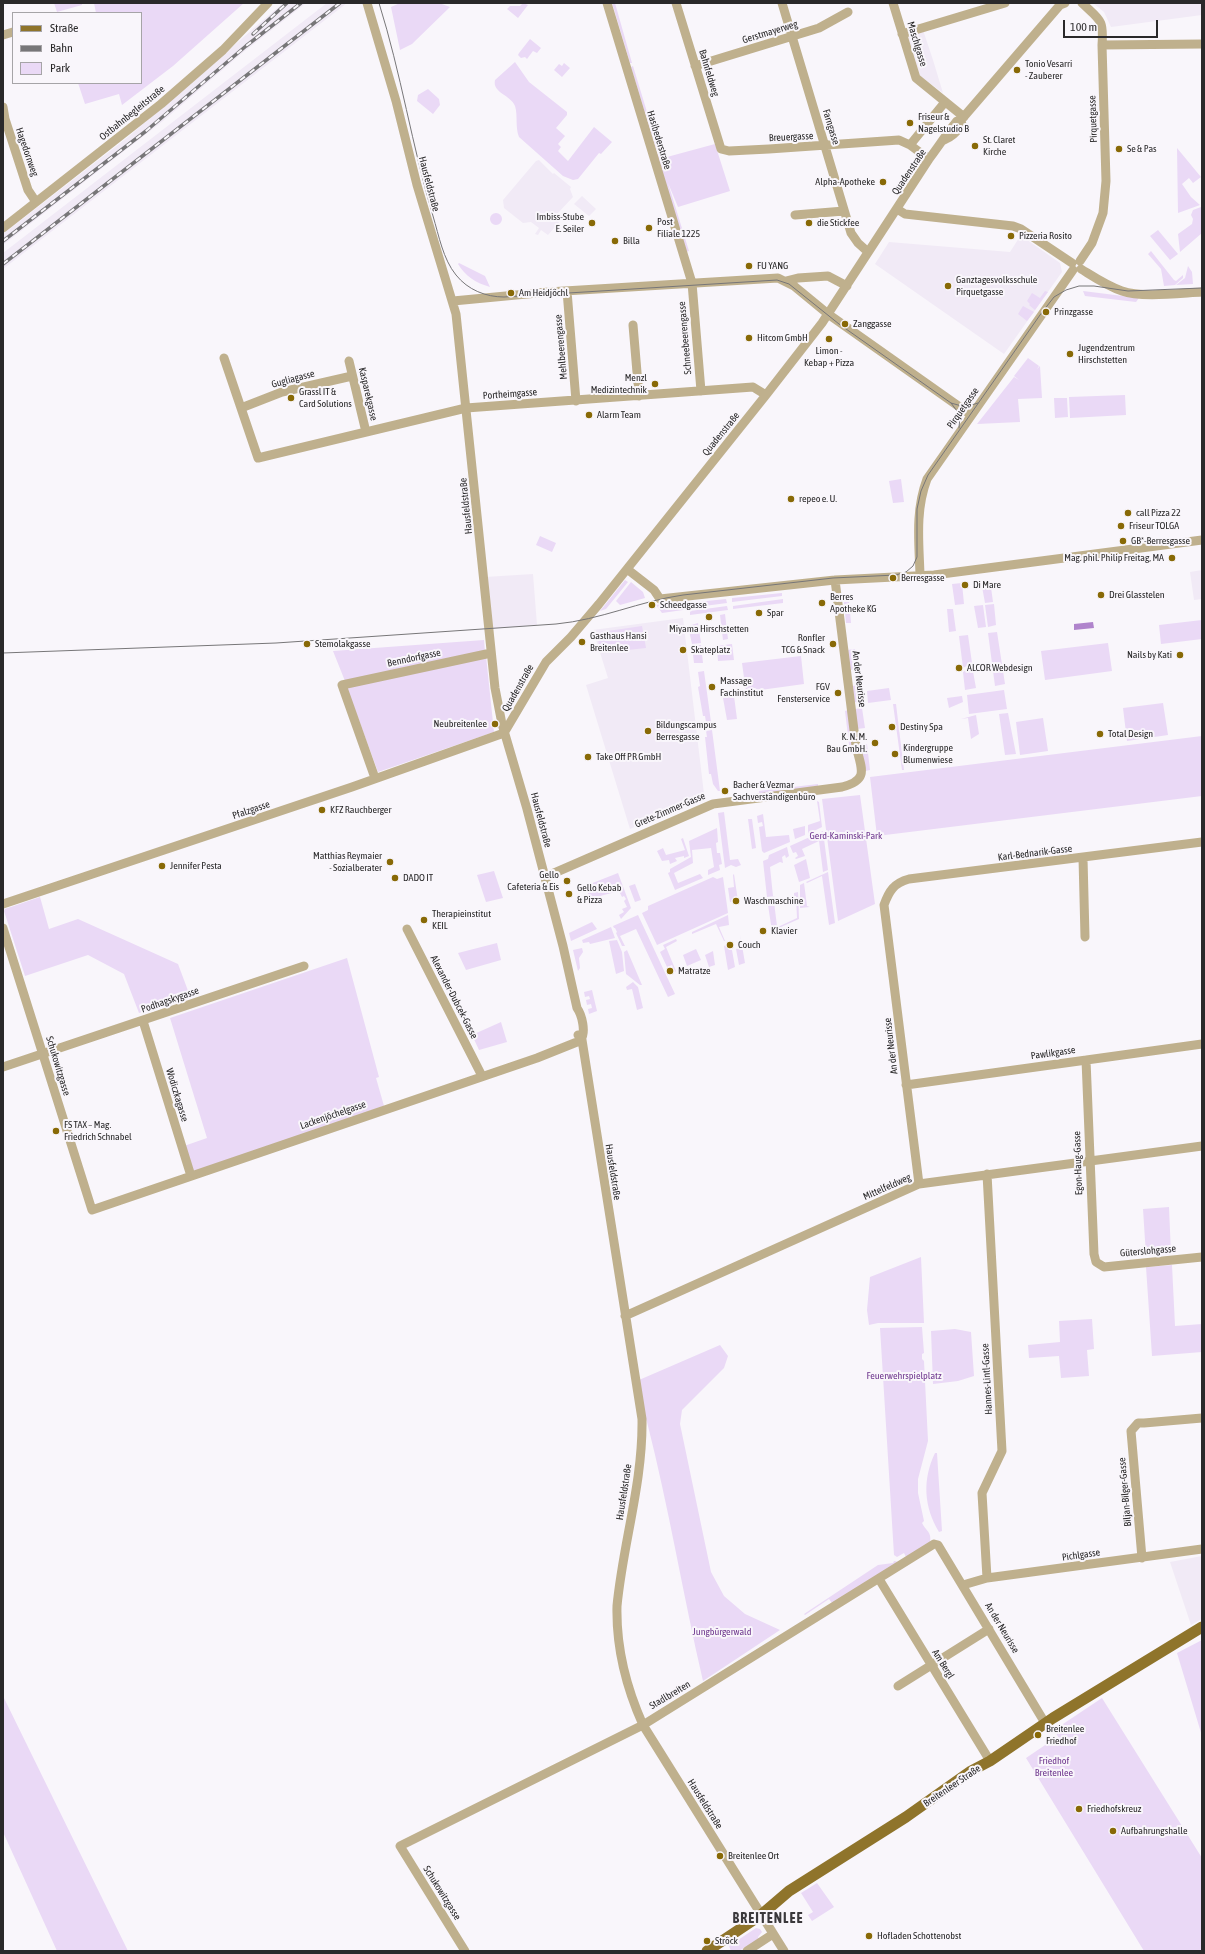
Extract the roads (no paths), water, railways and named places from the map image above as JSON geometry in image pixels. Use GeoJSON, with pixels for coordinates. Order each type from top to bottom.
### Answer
{"type":"FeatureCollection","features":[{"type":"Feature","properties":{"kind":"main road","name":"Breitenleer Straße"},"geometry":{"type":"LineString","coordinates":[[707,1951],[761,1915],[789,1891],[912,1813],[971,1771],[990,1761],[1080,1700],[1202,1626]]}},
{"type":"Feature","properties":{"kind":"street","name":"Hausfeldstraße"},"geometry":{"type":"LineString","coordinates":[[367,3],[398,107],[417,185],[453,301],[459,327],[495,688],[504,733],[516,766],[577,1008],[575,1012],[579,1037],[582,1040],[642,1419],[642,1447],[639,1474],[619,1586],[617,1624],[624,1673],[631,1700],[642,1725],[784,1951]]}},
{"type":"Feature","properties":{"kind":"street","name":"Hasibederstraße"},"geometry":{"type":"LineString","coordinates":[[607,3],[692,283]]}},
{"type":"Feature","properties":{"kind":"street","name":"Bahnfeldweg"},"geometry":{"type":"LineString","coordinates":[[676,3],[721,149]]}},
{"type":"Feature","properties":{"kind":"street","name":"Farngasse"},"geometry":{"type":"LineString","coordinates":[[782,3],[851,233],[858,243],[868,252]]}},
{"type":"Feature","properties":{"kind":"street","name":"Maschlgasse"},"geometry":{"type":"LineString","coordinates":[[893,3],[916,78],[945,102],[962,119]]}},
{"type":"Feature","properties":{"kind":"street"},"geometry":{"type":"LineString","coordinates":[[902,34],[1005,3]]}},
{"type":"Feature","properties":{"kind":"street","name":"Pirquetgasse"},"geometry":{"type":"LineString","coordinates":[[920,575],[918,520],[923,492],[932,472],[1092,243],[1104,213],[1106,181],[1102,45],[1103,28],[1100,20],[1082,3]]}},
{"type":"Feature","properties":{"kind":"street","name":"Ostbahnbegleitstraße"},"geometry":{"type":"LineString","coordinates":[[3,228],[100,153],[185,84],[223,50],[267,4]]}},
{"type":"Feature","properties":{"kind":"street","name":"Quadenstraße"},"geometry":{"type":"LineString","coordinates":[[504,733],[546,662],[574,634],[627,569],[766,395],[828,314],[952,126],[957,121],[962,119],[1061,4]]}},
{"type":"Feature","properties":{"kind":"street","name":"Gerstmayerweg"},"geometry":{"type":"LineString","coordinates":[[695,66],[819,28],[848,12]]}},
{"type":"Feature","properties":{"kind":"street"},"geometry":{"type":"LineString","coordinates":[[1102,45],[1202,44]]}},
{"type":"Feature","properties":{"kind":"street"},"geometry":{"type":"LineString","coordinates":[[929,159],[910,145],[945,102]]}},
{"type":"Feature","properties":{"kind":"street","name":"Hagedornweg"},"geometry":{"type":"LineString","coordinates":[[3,107],[7,126],[28,190],[36,202]]}},
{"type":"Feature","properties":{"kind":"street","name":"Breuergasse"},"geometry":{"type":"LineString","coordinates":[[721,149],[729,151],[825,146],[899,140],[910,145]]}},
{"type":"Feature","properties":{"kind":"street"},"geometry":{"type":"LineString","coordinates":[[897,209],[906,214],[1013,226],[1021,229],[1076,266],[1114,288],[1126,292],[1149,294],[1202,292]]}},
{"type":"Feature","properties":{"kind":"street"},"geometry":{"type":"LineString","coordinates":[[795,215],[844,211]]}},
{"type":"Feature","properties":{"kind":"street"},"geometry":{"type":"LineString","coordinates":[[786,281],[798,278],[828,276],[847,286]]}},
{"type":"Feature","properties":{"kind":"street"},"geometry":{"type":"LineString","coordinates":[[453,301],[567,291],[772,278],[786,281],[828,314],[971,416]]}},
{"type":"Feature","properties":{"kind":"street","name":"Schneebeerengasse"},"geometry":{"type":"LineString","coordinates":[[692,283],[701,391]]}},
{"type":"Feature","properties":{"kind":"street","name":"Mehlbeerengasse"},"geometry":{"type":"LineString","coordinates":[[567,291],[576,401]]}},
{"type":"Feature","properties":{"kind":"street"},"geometry":{"type":"LineString","coordinates":[[633,325],[639,396]]}},
{"type":"Feature","properties":{"kind":"street"},"geometry":{"type":"LineString","coordinates":[[224,358],[241,408]]}},
{"type":"Feature","properties":{"kind":"street","name":"Kasparekgasse"},"geometry":{"type":"LineString","coordinates":[[349,361],[366,432]]}},
{"type":"Feature","properties":{"kind":"street","name":"Gugliagasse"},"geometry":{"type":"LineString","coordinates":[[241,408],[282,392],[352,376]]}},
{"type":"Feature","properties":{"kind":"street","name":"Portheimgasse"},"geometry":{"type":"LineString","coordinates":[[241,408],[258,458],[466,408],[753,387],[766,395]]}},
{"type":"Feature","properties":{"kind":"street"},"geometry":{"type":"LineString","coordinates":[[627,569],[654,590],[660,599],[834,580],[920,575],[1202,540]]}},
{"type":"Feature","properties":{"kind":"street","name":"An der Neurisse"},"geometry":{"type":"LineString","coordinates":[[834,580],[856,746],[861,768],[861,777],[858,781]]}},
{"type":"Feature","properties":{"kind":"street","name":"Benndorfgasse"},"geometry":{"type":"LineString","coordinates":[[376,778],[342,685],[491,653]]}},
{"type":"Feature","properties":{"kind":"street","name":"Pfalzgasse"},"geometry":{"type":"LineString","coordinates":[[3,904],[376,778],[504,733]]}},
{"type":"Feature","properties":{"kind":"street","name":"Grete-Zimmer-Gasse"},"geometry":{"type":"LineString","coordinates":[[545,877],[713,804],[842,787],[858,781]]}},
{"type":"Feature","properties":{"kind":"street","name":"Karl-Bednarik-Gasse"},"geometry":{"type":"LineString","coordinates":[[884,905],[890,891],[898,882],[909,878],[1083,858],[1202,842]]}},
{"type":"Feature","properties":{"kind":"street"},"geometry":{"type":"LineString","coordinates":[[1083,858],[1085,937]]}},
{"type":"Feature","properties":{"kind":"street","name":"An der Neurisse"},"geometry":{"type":"LineString","coordinates":[[884,905],[919,1184]]}},
{"type":"Feature","properties":{"kind":"street","name":"Schukowitzgasse"},"geometry":{"type":"LineString","coordinates":[[3,928],[92,1210]]}},
{"type":"Feature","properties":{"kind":"street","name":"Alexander-Dubcek-Gasse"},"geometry":{"type":"LineString","coordinates":[[406,929],[482,1076]]}},
{"type":"Feature","properties":{"kind":"street","name":"Podhagskygasse"},"geometry":{"type":"LineString","coordinates":[[3,1067],[304,966]]}},
{"type":"Feature","properties":{"kind":"street","name":"Wodiczkagasse"},"geometry":{"type":"LineString","coordinates":[[143,1021],[191,1176]]}},
{"type":"Feature","properties":{"kind":"street","name":"Lackenjöchelgasse"},"geometry":{"type":"LineString","coordinates":[[92,1210],[537,1058],[582,1040]]}},
{"type":"Feature","properties":{"kind":"street","name":"Pawlikgasse"},"geometry":{"type":"LineString","coordinates":[[906,1085],[1202,1044]]}},
{"type":"Feature","properties":{"kind":"street","name":"Egon-Haug-Gasse"},"geometry":{"type":"LineString","coordinates":[[1086,1060],[1089,1162],[1094,1254],[1098,1264]]}},
{"type":"Feature","properties":{"kind":"street","name":"Mittelfeldweg"},"geometry":{"type":"LineString","coordinates":[[625,1316],[919,1184],[1202,1146]]}},
{"type":"Feature","properties":{"kind":"street","name":"Hannes-Lintl-Gasse"},"geometry":{"type":"LineString","coordinates":[[987,1174],[1002,1452],[982,1493],[987,1578]]}},
{"type":"Feature","properties":{"kind":"street","name":"Güterslohgasse"},"geometry":{"type":"LineString","coordinates":[[1098,1264],[1104,1267],[1202,1257]]}},
{"type":"Feature","properties":{"kind":"street","name":"Biljan-Bilger-Gasse"},"geometry":{"type":"LineString","coordinates":[[1142,1558],[1131,1436],[1134,1426],[1144,1422],[1202,1418]]}},
{"type":"Feature","properties":{"kind":"street","name":"Stadlbreiten"},"geometry":{"type":"LineString","coordinates":[[400,1846],[642,1725],[934,1544],[938,1545]]}},
{"type":"Feature","properties":{"kind":"street","name":"An der Neurisse"},"geometry":{"type":"LineString","coordinates":[[938,1545],[990,1629],[1045,1723]]}},
{"type":"Feature","properties":{"kind":"street","name":"Pichlgasse"},"geometry":{"type":"LineString","coordinates":[[963,1585],[987,1578],[1202,1550]]}},
{"type":"Feature","properties":{"kind":"street","name":"Am Bergl"},"geometry":{"type":"LineString","coordinates":[[879,1578],[990,1761]]}},
{"type":"Feature","properties":{"kind":"street"},"geometry":{"type":"LineString","coordinates":[[898,1686],[990,1629]]}},
{"type":"Feature","properties":{"kind":"street","name":"Schukowitzgasse"},"geometry":{"type":"LineString","coordinates":[[400,1846],[465,1951]]}},
{"type":"Feature","properties":{"kind":"street"},"geometry":{"type":"LineString","coordinates":[[747,1951],[773,1934]]}},
{"type":"Feature","properties":{"kind":"tram line"},"geometry":{"type":"LineString","coordinates":[[379,3],[394,56],[419,163],[442,247],[452,269],[466,285],[484,294],[504,297],[777,280],[789,284],[839,324],[951,403],[965,407],[978,403]]}},
{"type":"Feature","properties":{"kind":"tram line"},"geometry":{"type":"LineString","coordinates":[[3,653],[276,643],[556,624],[588,619],[683,595],[833,578],[896,575],[906,572],[913,566],[917,557],[917,509],[921,491],[928,475],[1054,297],[1066,290],[1079,286],[1094,286],[1128,291],[1202,288]]}},
{"type":"Feature","properties":{"kind":"tram line"},"geometry":{"type":"LineString","coordinates":[[951,403],[960,415],[959,428]]}},
{"type":"Feature","properties":{"kind":"railway"},"geometry":{"type":"LineString","coordinates":[[253,34],[287,3]]}},
{"type":"Feature","properties":{"kind":"railway"},"geometry":{"type":"LineString","coordinates":[[3,241],[146,131],[246,46],[301,3]]}},
{"type":"Feature","properties":{"kind":"railway"},"geometry":{"type":"LineString","coordinates":[[3,264],[340,3]]}},
{"type":"Feature","properties":{"kind":"place","name":"Tonio Vesarri - Zauberer"},"geometry":{"type":"Point","coordinates":[1017,70]}},
{"type":"Feature","properties":{"kind":"place","name":"Friseur & Nagelstudio B"},"geometry":{"type":"Point","coordinates":[910,123]}},
{"type":"Feature","properties":{"kind":"place","name":"St. Claret Kirche"},"geometry":{"type":"Point","coordinates":[975,146]}},
{"type":"Feature","properties":{"kind":"place","name":"Se & Pas"},"geometry":{"type":"Point","coordinates":[1119,149]}},
{"type":"Feature","properties":{"kind":"place","name":"Alpha-Apotheke"},"geometry":{"type":"Point","coordinates":[883,182]}},
{"type":"Feature","properties":{"kind":"place","name":"Imbiss-Stube E. Seiler"},"geometry":{"type":"Point","coordinates":[592,223]}},
{"type":"Feature","properties":{"kind":"place","name":"die Stickfee"},"geometry":{"type":"Point","coordinates":[809,223]}},
{"type":"Feature","properties":{"kind":"place","name":"Post Filiale 1225"},"geometry":{"type":"Point","coordinates":[649,228]}},
{"type":"Feature","properties":{"kind":"place","name":"Pizzeria Rosito"},"geometry":{"type":"Point","coordinates":[1011,236]}},
{"type":"Feature","properties":{"kind":"place","name":"Billa"},"geometry":{"type":"Point","coordinates":[615,241]}},
{"type":"Feature","properties":{"kind":"place","name":"FU YANG"},"geometry":{"type":"Point","coordinates":[749,266]}},
{"type":"Feature","properties":{"kind":"place","name":"Ganztagesvolksschule Pirquetgasse"},"geometry":{"type":"Point","coordinates":[948,286]}},
{"type":"Feature","properties":{"kind":"place","name":"Am Heidjöchl"},"geometry":{"type":"Point","coordinates":[511,293]}},
{"type":"Feature","properties":{"kind":"place","name":"Prinzgasse"},"geometry":{"type":"Point","coordinates":[1046,312]}},
{"type":"Feature","properties":{"kind":"place","name":"Zanggasse"},"geometry":{"type":"Point","coordinates":[845,324]}},
{"type":"Feature","properties":{"kind":"place","name":"Hitcom GmbH"},"geometry":{"type":"Point","coordinates":[749,338]}},
{"type":"Feature","properties":{"kind":"place","name":"Limon - Kebap + Pizza"},"geometry":{"type":"Point","coordinates":[829,339]}},
{"type":"Feature","properties":{"kind":"place","name":"Jugendzentrum Hirschstetten"},"geometry":{"type":"Point","coordinates":[1070,354]}},
{"type":"Feature","properties":{"kind":"place","name":"Menzl Medizintechnik"},"geometry":{"type":"Point","coordinates":[655,384]}},
{"type":"Feature","properties":{"kind":"place","name":"Grassl IT & Card Solutions"},"geometry":{"type":"Point","coordinates":[291,398]}},
{"type":"Feature","properties":{"kind":"place","name":"Alarm Team"},"geometry":{"type":"Point","coordinates":[589,415]}},
{"type":"Feature","properties":{"kind":"place","name":"repeo e. U."},"geometry":{"type":"Point","coordinates":[791,499]}},
{"type":"Feature","properties":{"kind":"place","name":"call Pizza 22"},"geometry":{"type":"Point","coordinates":[1128,513]}},
{"type":"Feature","properties":{"kind":"place","name":"Friseur TOLGA"},"geometry":{"type":"Point","coordinates":[1121,526]}},
{"type":"Feature","properties":{"kind":"place","name":"GB*-Berresgasse"},"geometry":{"type":"Point","coordinates":[1123,541]}},
{"type":"Feature","properties":{"kind":"place","name":"Mag. phil. Philip Freitag, MA"},"geometry":{"type":"Point","coordinates":[1172,558]}},
{"type":"Feature","properties":{"kind":"place","name":"Berresgasse"},"geometry":{"type":"Point","coordinates":[893,578]}},
{"type":"Feature","properties":{"kind":"place","name":"Di Mare"},"geometry":{"type":"Point","coordinates":[965,585]}},
{"type":"Feature","properties":{"kind":"place","name":"Drei Glasstelen"},"geometry":{"type":"Point","coordinates":[1101,595]}},
{"type":"Feature","properties":{"kind":"place","name":"Berres Apotheke KG"},"geometry":{"type":"Point","coordinates":[822,603]}},
{"type":"Feature","properties":{"kind":"place","name":"Scheedgasse"},"geometry":{"type":"Point","coordinates":[652,605]}},
{"type":"Feature","properties":{"kind":"place","name":"Spar"},"geometry":{"type":"Point","coordinates":[759,613]}},
{"type":"Feature","properties":{"kind":"place","name":"Miyama Hirschstetten"},"geometry":{"type":"Point","coordinates":[709,617]}},
{"type":"Feature","properties":{"kind":"place","name":"Gasthaus Hansi Breitenlee"},"geometry":{"type":"Point","coordinates":[582,642]}},
{"type":"Feature","properties":{"kind":"place","name":"Stemolakgasse"},"geometry":{"type":"Point","coordinates":[307,644]}},
{"type":"Feature","properties":{"kind":"place","name":"Ronfler TCG & Snack"},"geometry":{"type":"Point","coordinates":[833,644]}},
{"type":"Feature","properties":{"kind":"place","name":"Skateplatz"},"geometry":{"type":"Point","coordinates":[683,650]}},
{"type":"Feature","properties":{"kind":"place","name":"Nails by Kati"},"geometry":{"type":"Point","coordinates":[1180,655]}},
{"type":"Feature","properties":{"kind":"place","name":"ALCOR Webdesign"},"geometry":{"type":"Point","coordinates":[959,668]}},
{"type":"Feature","properties":{"kind":"place","name":"Massage Fachinstitut"},"geometry":{"type":"Point","coordinates":[712,687]}},
{"type":"Feature","properties":{"kind":"place","name":"FGV Fensterservice"},"geometry":{"type":"Point","coordinates":[838,693]}},
{"type":"Feature","properties":{"kind":"place","name":"Neubreitenlee"},"geometry":{"type":"Point","coordinates":[495,724]}},
{"type":"Feature","properties":{"kind":"place","name":"Destiny Spa"},"geometry":{"type":"Point","coordinates":[892,727]}},
{"type":"Feature","properties":{"kind":"place","name":"Bildungscampus Berresgasse"},"geometry":{"type":"Point","coordinates":[648,731]}},
{"type":"Feature","properties":{"kind":"place","name":"Total Design"},"geometry":{"type":"Point","coordinates":[1100,734]}},
{"type":"Feature","properties":{"kind":"place","name":"K. N. M. Bau GmbH."},"geometry":{"type":"Point","coordinates":[875,743]}},
{"type":"Feature","properties":{"kind":"place","name":"Kindergruppe Blumenwiese"},"geometry":{"type":"Point","coordinates":[895,754]}},
{"type":"Feature","properties":{"kind":"place","name":"Take Off PR GmbH"},"geometry":{"type":"Point","coordinates":[588,757]}},
{"type":"Feature","properties":{"kind":"place","name":"Bacher & Vezmar Sachverständigenbüro"},"geometry":{"type":"Point","coordinates":[725,791]}},
{"type":"Feature","properties":{"kind":"place","name":"KFZ Rauchberger"},"geometry":{"type":"Point","coordinates":[322,810]}},
{"type":"Feature","properties":{"kind":"place","name":"Matthias Reymaier - Sozialberater"},"geometry":{"type":"Point","coordinates":[390,862]}},
{"type":"Feature","properties":{"kind":"place","name":"Jennifer Pesta"},"geometry":{"type":"Point","coordinates":[162,866]}},
{"type":"Feature","properties":{"kind":"place","name":"DADO IT"},"geometry":{"type":"Point","coordinates":[395,878]}},
{"type":"Feature","properties":{"kind":"place","name":"Gello Cafeteria & Eis"},"geometry":{"type":"Point","coordinates":[567,881]}},
{"type":"Feature","properties":{"kind":"place","name":"Gello Kebab & Pizza"},"geometry":{"type":"Point","coordinates":[569,894]}},
{"type":"Feature","properties":{"kind":"place","name":"Waschmaschine"},"geometry":{"type":"Point","coordinates":[736,901]}},
{"type":"Feature","properties":{"kind":"place","name":"Therapieinstitut KEIL"},"geometry":{"type":"Point","coordinates":[424,920]}},
{"type":"Feature","properties":{"kind":"place","name":"Klavier"},"geometry":{"type":"Point","coordinates":[763,931]}},
{"type":"Feature","properties":{"kind":"place","name":"Couch"},"geometry":{"type":"Point","coordinates":[730,945]}},
{"type":"Feature","properties":{"kind":"place","name":"Matratze"},"geometry":{"type":"Point","coordinates":[670,971]}},
{"type":"Feature","properties":{"kind":"place","name":"FS TAX – Mag. Friedrich Schnabel"},"geometry":{"type":"Point","coordinates":[56,1131]}},
{"type":"Feature","properties":{"kind":"place","name":"Breitenlee Friedhof"},"geometry":{"type":"Point","coordinates":[1038,1735]}},
{"type":"Feature","properties":{"kind":"place","name":"Friedhofskreuz"},"geometry":{"type":"Point","coordinates":[1079,1809]}},
{"type":"Feature","properties":{"kind":"place","name":"Aufbahrungshalle"},"geometry":{"type":"Point","coordinates":[1113,1831]}},
{"type":"Feature","properties":{"kind":"place","name":"Breitenlee Ort"},"geometry":{"type":"Point","coordinates":[720,1856]}},
{"type":"Feature","properties":{"kind":"place","name":"Hofladen Schottenobst"},"geometry":{"type":"Point","coordinates":[869,1936]}},
{"type":"Feature","properties":{"kind":"place","name":"Ströck"},"geometry":{"type":"Point","coordinates":[707,1941]}},
{"type":"Feature","properties":{"kind":"district","name":"BREITENLEE"},"geometry":{"type":"Point","coordinates":[768,1919]}},
{"type":"Feature","properties":{"kind":"park label","name":"Gerd-Kaminski-Park"},"geometry":{"type":"Point","coordinates":[846,836]}},
{"type":"Feature","properties":{"kind":"park label","name":"Feuerwehrspielplatz"},"geometry":{"type":"Point","coordinates":[904,1376]}},
{"type":"Feature","properties":{"kind":"park label","name":"Jungbürgerwald"},"geometry":{"type":"Point","coordinates":[722,1632]}},
{"type":"Feature","properties":{"kind":"park label","name":"Friedhof Breitenlee"},"geometry":{"type":"Point","coordinates":[1054,1766]}}]}
